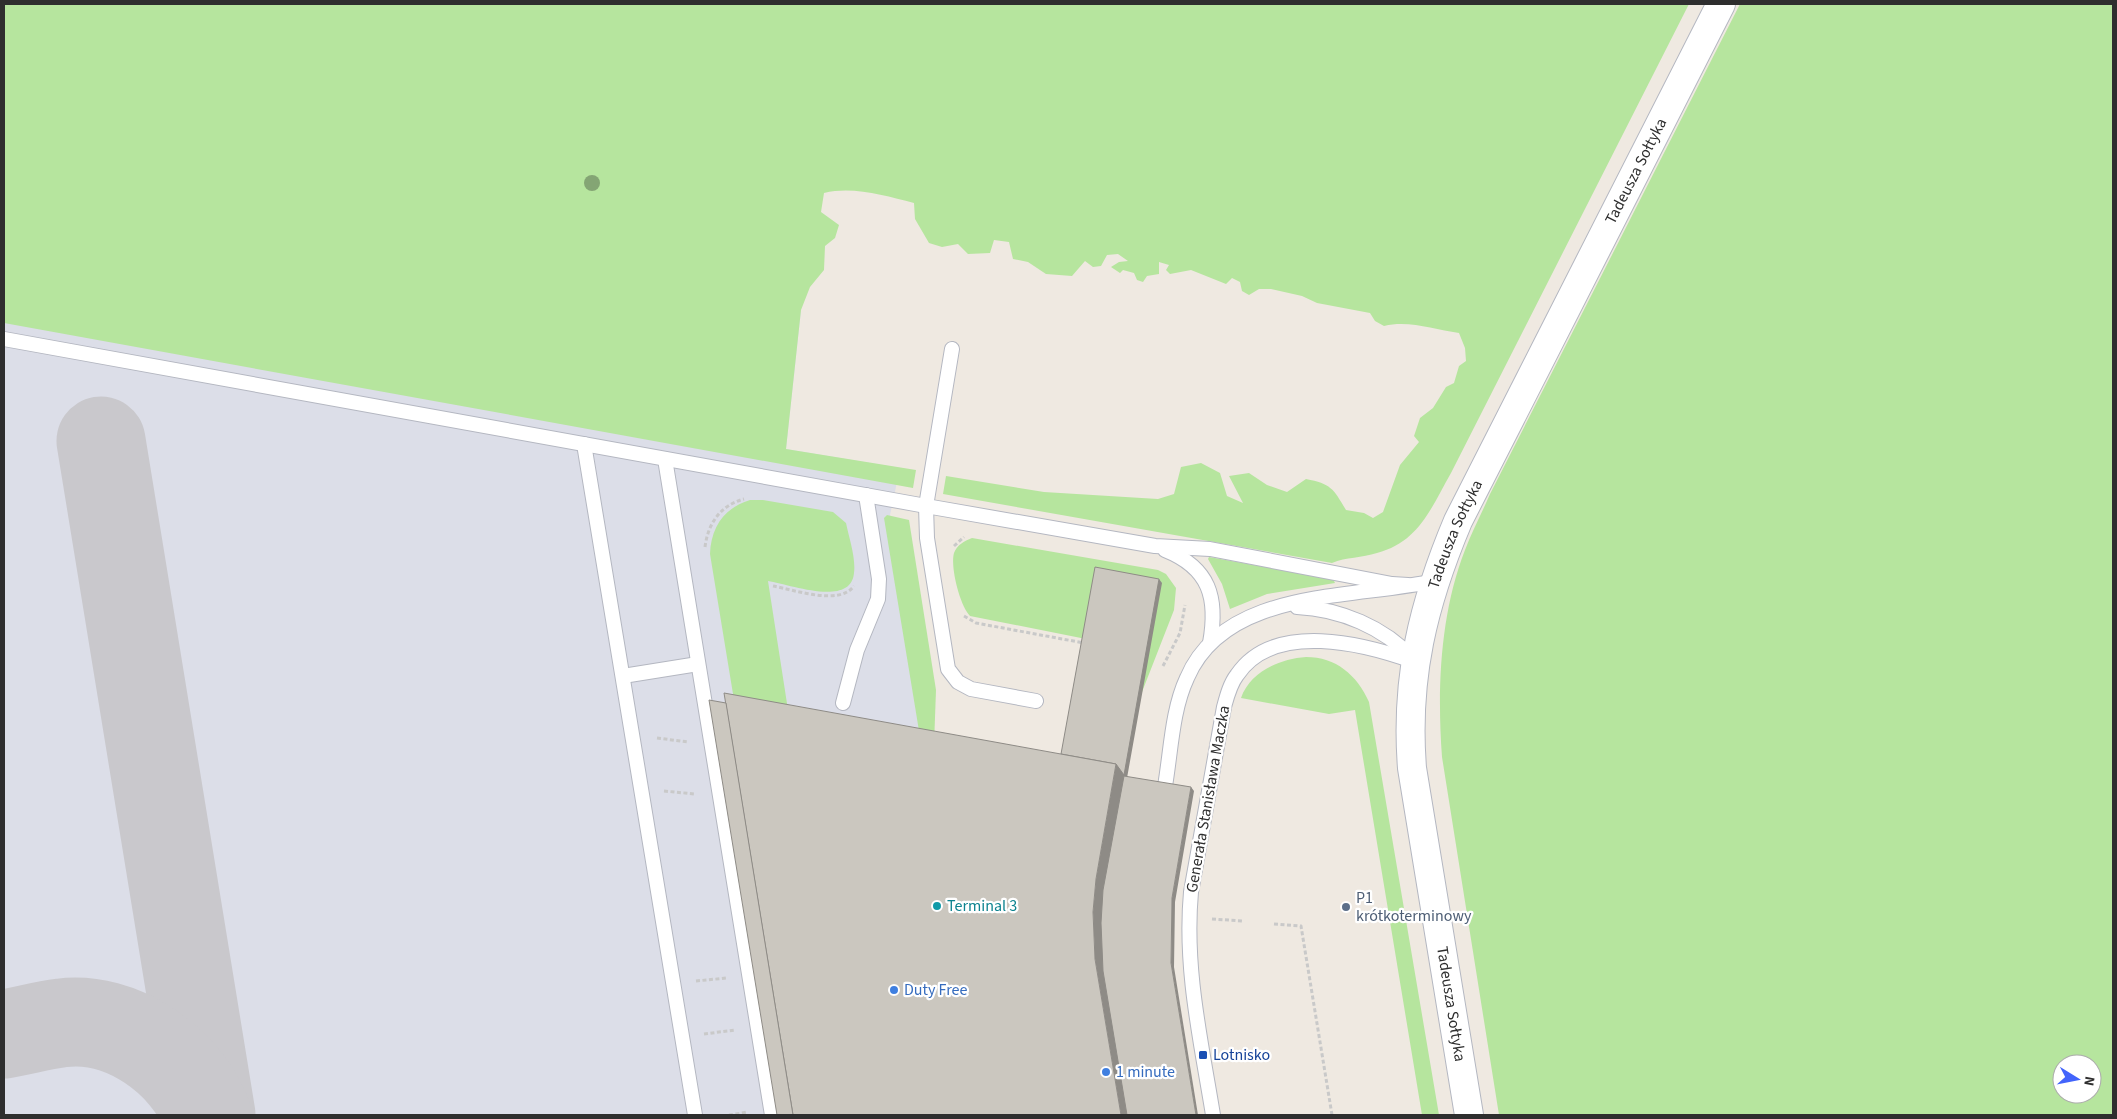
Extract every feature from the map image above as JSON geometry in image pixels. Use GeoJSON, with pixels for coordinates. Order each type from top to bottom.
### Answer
{"type":"FeatureCollection","features":[{"type":"Feature","properties":{"kind":"street","name":"Tadeusza Sołtyka"},"geometry":{"type":"LineString","coordinates":[[1469,1115],[1412,768],[1410,698],[1421,630],[1421,583],[1458,521],[1721,4]]}},
{"type":"Feature","properties":{"kind":"lane"},"geometry":{"type":"LineString","coordinates":[[4,339],[1155,546],[1210,549],[1392,584],[1421,583]]}},
{"type":"Feature","properties":{"kind":"lane"},"geometry":{"type":"LineString","coordinates":[[952,350],[926,506],[927,538],[948,669],[958,682],[971,689],[1036,701]]}},
{"type":"Feature","properties":{"kind":"lane"},"geometry":{"type":"LineString","coordinates":[[584,444],[695,1115]]}},
{"type":"Feature","properties":{"kind":"lane"},"geometry":{"type":"LineString","coordinates":[[666,459],[772,1115]]}},
{"type":"Feature","properties":{"kind":"lane"},"geometry":{"type":"LineString","coordinates":[[843,704],[857,650],[878,599],[879,579],[866,495]]}},
{"type":"Feature","properties":{"kind":"lane"},"geometry":{"type":"LineString","coordinates":[[1155,546],[1179,555],[1200,573],[1208,585],[1214,618],[1210,643]]}},
{"type":"Feature","properties":{"kind":"lane"},"geometry":{"type":"LineString","coordinates":[[1164,786],[1186,678],[1196,660],[1210,643],[1236,623],[1251,615],[1344,594],[1421,583]]}},
{"type":"Feature","properties":{"kind":"lane"},"geometry":{"type":"LineString","coordinates":[[1286,606],[1324,610],[1373,627],[1391,638],[1415,662]]}},
{"type":"Feature","properties":{"kind":"lane","name":"Generała Stanisława Maczka"},"geometry":{"type":"LineString","coordinates":[[1213,1115],[1190,977],[1188,918],[1224,706],[1229,689],[1237,674],[1250,661],[1265,651],[1285,644],[1303,641],[1354,644],[1382,650],[1415,662]]}},
{"type":"Feature","properties":{"kind":"lane"},"geometry":{"type":"LineString","coordinates":[[623,676],[698,664]]}},
{"type":"Feature","properties":{"kind":"path"},"geometry":{"type":"LineString","coordinates":[[704,554],[706,537],[712,521],[723,508],[736,501],[750,497]]}},
{"type":"Feature","properties":{"kind":"path"},"geometry":{"type":"LineString","coordinates":[[773,586],[840,596],[850,592],[856,582]]}},
{"type":"Feature","properties":{"kind":"path"},"geometry":{"type":"LineString","coordinates":[[960,612],[976,623],[1085,643]]}},
{"type":"Feature","properties":{"kind":"path"},"geometry":{"type":"LineString","coordinates":[[649,737],[693,742]]}},
{"type":"Feature","properties":{"kind":"path"},"geometry":{"type":"LineString","coordinates":[[659,792],[671,790],[701,794]]}},
{"type":"Feature","properties":{"kind":"path"},"geometry":{"type":"LineString","coordinates":[[1204,919],[1243,921]]}},
{"type":"Feature","properties":{"kind":"path"},"geometry":{"type":"LineString","coordinates":[[1274,924],[1301,926],[1332,1115]]}},
{"type":"Feature","properties":{"kind":"path"},"geometry":{"type":"LineString","coordinates":[[690,982],[732,978]]}},
{"type":"Feature","properties":{"kind":"path"},"geometry":{"type":"LineString","coordinates":[[699,1035],[740,1029]]}},
{"type":"Feature","properties":{"kind":"path"},"geometry":{"type":"LineString","coordinates":[[729,1115],[754,1111]]}},
{"type":"Feature","properties":{"kind":"shaded area"},"geometry":{"type":"Polygon","coordinates":[[[4,160],[801,310],[786,449],[900,468],[890,515],[928,744],[1129,1115],[4,1115],[4,160]]]}},
{"type":"Feature","properties":{"kind":"green space"},"geometry":{"type":"Polygon","coordinates":[[[4,4],[1689,4],[1430,511],[1414,532],[1391,548],[1371,555],[1332,563],[943,494],[946,476],[1044,492],[1158,499],[1174,494],[1181,467],[1201,463],[1220,473],[1227,496],[1243,503],[1229,476],[1249,473],[1267,485],[1287,492],[1306,479],[1321,483],[1330,488],[1346,510],[1364,513],[1373,518],[1383,512],[1400,465],[1419,442],[1414,436],[1420,418],[1433,408],[1446,387],[1454,383],[1459,366],[1466,361],[1465,348],[1459,333],[1403,324],[1384,326],[1375,321],[1370,313],[1317,303],[1302,296],[1271,289],[1259,289],[1249,295],[1242,291],[1240,282],[1232,278],[1226,284],[1191,270],[1170,274],[1166,270],[1169,265],[1159,262],[1159,274],[1147,276],[1143,282],[1137,280],[1134,273],[1123,270],[1120,273],[1111,267],[1119,262],[1128,261],[1118,254],[1107,255],[1101,266],[1093,267],[1085,261],[1072,276],[1046,274],[1028,262],[1013,259],[1009,242],[994,240],[990,253],[968,254],[958,244],[942,247],[929,243],[915,219],[914,203],[881,195],[858,191],[824,193],[821,212],[839,225],[835,238],[825,246],[824,270],[810,287],[801,310],[786,449],[916,470],[913,488],[4,323],[4,4]]]}},
{"type":"Feature","properties":{"kind":"green space"},"geometry":{"type":"Polygon","coordinates":[[[1740,4],[2113,4],[2113,1115],[1499,1115],[1442,757],[1440,678],[1445,626],[1457,574],[1471,536],[1490,494],[1740,4]]]}},
{"type":"Feature","properties":{"kind":"green space"},"geometry":{"type":"Polygon","coordinates":[[[750,500],[763,500],[833,512],[846,523],[853,555],[854,573],[850,584],[842,589],[831,592],[818,591],[768,581],[788,710],[734,700],[710,554],[716,527],[726,513],[750,500]]]}},
{"type":"Feature","properties":{"kind":"green space"},"geometry":{"type":"Polygon","coordinates":[[[887,515],[909,520],[936,690],[934,745],[921,743],[884,518],[887,515]]]}},
{"type":"Feature","properties":{"kind":"green space"},"geometry":{"type":"Polygon","coordinates":[[[972,538],[1158,570],[1166,574],[1176,588],[1174,610],[1142,692],[1086,639],[970,616],[959,595],[953,559],[957,548],[972,538]]]}},
{"type":"Feature","properties":{"kind":"green space"},"geometry":{"type":"Polygon","coordinates":[[[1209,557],[1333,579],[1335,583],[1267,594],[1230,609],[1222,584],[1208,559],[1209,557]]]}},
{"type":"Feature","properties":{"kind":"green space"},"geometry":{"type":"Polygon","coordinates":[[[1306,657],[1327,660],[1344,669],[1352,676],[1369,702],[1439,1115],[1422,1115],[1355,710],[1329,714],[1241,698],[1245,689],[1258,674],[1276,664],[1306,657]]]}},
{"type":"Feature","properties":{"kind":"building"},"geometry":{"type":"Polygon","coordinates":[[[1095,567],[1159,579],[1124,775],[1116,764],[1061,754],[1095,567]]]}},
{"type":"Feature","properties":{"kind":"building","name":"Terminal 3"},"geometry":{"type":"Polygon","coordinates":[[[724,693],[1116,764],[1096,879],[1093,912],[1095,959],[1121,1115],[793,1115],[724,693]]]}},
{"type":"Feature","properties":{"kind":"building"},"geometry":{"type":"Polygon","coordinates":[[[709,700],[726,703],[793,1115],[777,1115],[709,700]]]}},
{"type":"Feature","properties":{"kind":"building"},"geometry":{"type":"Polygon","coordinates":[[[1124,776],[1191,787],[1172,898],[1171,963],[1196,1115],[1127,1115],[1103,971],[1101,923],[1103,890],[1124,776]]]}},
{"type":"Feature","properties":{"kind":"taxiway"},"geometry":{"type":"LineString","coordinates":[[101,441],[211,1115]]}},
{"type":"Feature","properties":{"kind":"taxiway"},"geometry":{"type":"LineString","coordinates":[[4,1034],[54,1024],[84,1022],[106,1026],[128,1034],[149,1045],[183,1076],[197,1095],[207,1115]]}},
{"type":"Feature","properties":{"kind":"place","name":"Terminal 3"},"geometry":{"type":"Point","coordinates":[937,906]}},
{"type":"Feature","properties":{"kind":"place","name":"P1 krótkoterminowy"},"geometry":{"type":"Point","coordinates":[1346,907]}},
{"type":"Feature","properties":{"kind":"place","name":"Duty Free"},"geometry":{"type":"Point","coordinates":[894,990]}},
{"type":"Feature","properties":{"kind":"place","name":"Lotnisko"},"geometry":{"type":"Point","coordinates":[1203,1055]}},
{"type":"Feature","properties":{"kind":"place","name":"1 minute"},"geometry":{"type":"Point","coordinates":[1106,1072]}}]}
